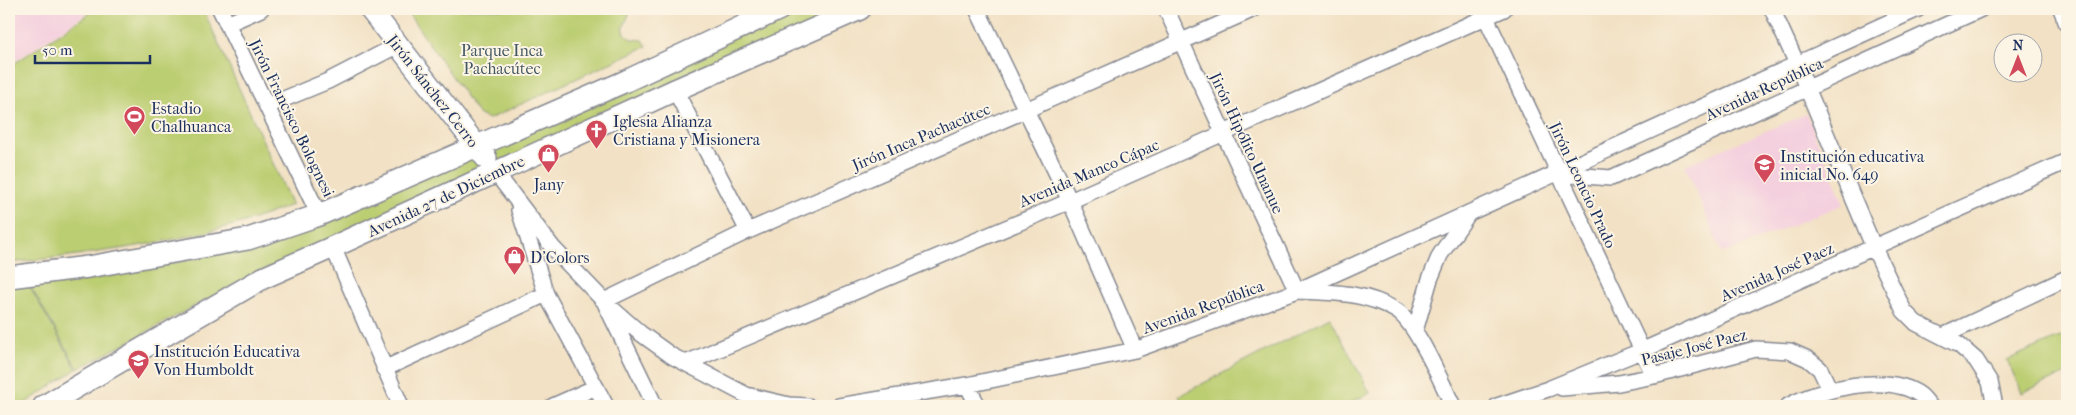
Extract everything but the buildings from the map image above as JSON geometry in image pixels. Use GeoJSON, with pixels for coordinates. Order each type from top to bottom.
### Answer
{"type":"FeatureCollection","features":[{"type":"Feature","properties":{"kind":"street","name":"Jirón Francisco Bolognesi"},"geometry":{"type":"LineString","coordinates":[[220,9],[319,215]]}},
{"type":"Feature","properties":{"kind":"street"},"geometry":{"type":"LineString","coordinates":[[228,24],[261,9]]}},
{"type":"Feature","properties":{"kind":"street","name":"Avenida 27 de Diciembre"},"geometry":{"type":"LineString","coordinates":[[44,406],[263,278],[334,248],[674,90],[860,9]]}},
{"type":"Feature","properties":{"kind":"street"},"geometry":{"type":"LineString","coordinates":[[977,9],[1070,201],[1135,350]]}},
{"type":"Feature","properties":{"kind":"street","name":"Jirón Hipólito Unanue"},"geometry":{"type":"LineString","coordinates":[[1166,9],[1297,291]]}},
{"type":"Feature","properties":{"kind":"street","name":"Jirón Inca Pachacútec"},"geometry":{"type":"LineString","coordinates":[[604,301],[748,231],[1254,9]]}},
{"type":"Feature","properties":{"kind":"street","name":"Avenida Manco Cápac"},"geometry":{"type":"LineString","coordinates":[[686,363],[1224,134],[1484,13],[1504,9]]}},
{"type":"Feature","properties":{"kind":"street"},"geometry":{"type":"LineString","coordinates":[[1772,9],[1808,88],[1874,248],[1904,312],[1916,323],[1959,345],[1976,360],[1990,382],[1995,406]]}},
{"type":"Feature","properties":{"kind":"street","name":"Avenida República"},"geometry":{"type":"LineString","coordinates":[[839,406],[967,385],[1135,350],[1297,291],[1918,9]]}},
{"type":"Feature","properties":{"kind":"street","name":"Avenida República"},"geometry":{"type":"LineString","coordinates":[[1558,174],[1611,178],[1981,9]]}},
{"type":"Feature","properties":{"kind":"street"},"geometry":{"type":"LineString","coordinates":[[2061,9],[2067,24]]}},
{"type":"Feature","properties":{"kind":"street","name":"Jirón Sánchez Cerro"},"geometry":{"type":"LineString","coordinates":[[373,10],[496,173]]}},
{"type":"Feature","properties":{"kind":"street","name":"Avenida 27 de Diciembre"},"geometry":{"type":"LineString","coordinates":[[9,277],[88,267],[248,239],[319,215],[626,81],[768,11]]}},
{"type":"Feature","properties":{"kind":"street","name":"Jirón Leoncio Prado"},"geometry":{"type":"LineString","coordinates":[[1484,13],[1654,376]]}},
{"type":"Feature","properties":{"kind":"street"},"geometry":{"type":"LineString","coordinates":[[267,106],[328,81],[398,45]]}},
{"type":"Feature","properties":{"kind":"street"},"geometry":{"type":"LineString","coordinates":[[674,90],[748,231]]}},
{"type":"Feature","properties":{"kind":"street","name":"Avenida José Paez"},"geometry":{"type":"LineString","coordinates":[[1497,406],[1548,390],[1641,351],[2067,161]]}},
{"type":"Feature","properties":{"kind":"street"},"geometry":{"type":"LineString","coordinates":[[496,173],[553,248],[604,301],[640,333],[672,356],[748,401],[808,406]]}},
{"type":"Feature","properties":{"kind":"street"},"geometry":{"type":"LineString","coordinates":[[515,197],[546,294],[606,406]]}},
{"type":"Feature","properties":{"kind":"street"},"geometry":{"type":"LineString","coordinates":[[1415,332],[1440,255],[1468,214]]}},
{"type":"Feature","properties":{"kind":"street"},"geometry":{"type":"LineString","coordinates":[[334,248],[401,406]]}},
{"type":"Feature","properties":{"kind":"street"},"geometry":{"type":"LineString","coordinates":[[1943,336],[2067,278]]}},
{"type":"Feature","properties":{"kind":"street"},"geometry":{"type":"LineString","coordinates":[[1297,291],[1334,292],[1368,298],[1399,312],[1415,332],[1453,406]]}},
{"type":"Feature","properties":{"kind":"street"},"geometry":{"type":"LineString","coordinates":[[384,369],[546,294]]}},
{"type":"Feature","properties":{"kind":"street"},"geometry":{"type":"LineString","coordinates":[[604,301],[655,406]]}},
{"type":"Feature","properties":{"kind":"street","name":"Pasaje José Paez"},"geometry":{"type":"LineString","coordinates":[[1548,390],[1619,383],[1654,376],[1756,349],[1790,351],[1808,359],[1820,370],[1830,390]]}},
{"type":"Feature","properties":{"kind":"street"},"geometry":{"type":"LineString","coordinates":[[1788,406],[1809,396],[1830,390],[1847,386],[1873,384],[1899,386],[1919,394],[1930,406]]}},
{"type":"Feature","properties":{"kind":"street"},"geometry":{"type":"LineString","coordinates":[[967,385],[978,406]]}},
{"type":"Feature","properties":{"kind":"street"},"geometry":{"type":"LineString","coordinates":[[553,406],[596,387]]}},
{"type":"Feature","properties":{"kind":"shaded area"},"geometry":{"type":"Polygon","coordinates":[[[9,9],[93,9],[9,65],[9,9]]]}},
{"type":"Feature","properties":{"kind":"shaded area","name":"Institución educativa inicial No. 649"},"geometry":{"type":"Polygon","coordinates":[[[1806,114],[1844,204],[1722,254],[1685,165],[1806,114]]]}},
{"type":"Feature","properties":{"kind":"green space","name":"Estadio Chalhuanca"},"geometry":{"type":"Polygon","coordinates":[[[96,9],[203,9],[292,205],[241,223],[151,244],[9,263],[9,67],[96,9]]]}},
{"type":"Feature","properties":{"kind":"green space","name":"Parque Inca Pachacútec"},"geometry":{"type":"Polygon","coordinates":[[[405,9],[625,9],[629,11],[624,25],[624,32],[631,39],[643,40],[647,46],[489,119],[479,115],[405,9]]]}},
{"type":"Feature","properties":{"kind":"green space"},"geometry":{"type":"Polygon","coordinates":[[[792,9],[847,9],[497,166],[485,149],[792,9]]]}},
{"type":"Feature","properties":{"kind":"green space"},"geometry":{"type":"Polygon","coordinates":[[[474,151],[489,172],[252,275],[78,369],[29,284],[90,280],[246,248],[474,151]]]}},
{"type":"Feature","properties":{"kind":"green space"},"geometry":{"type":"Polygon","coordinates":[[[28,284],[77,369],[21,406],[9,406],[9,286],[28,284]]]}},
{"type":"Feature","properties":{"kind":"green space"},"geometry":{"type":"Polygon","coordinates":[[[1330,317],[1370,393],[1344,406],[1185,406],[1179,396],[1330,317]]]}},
{"type":"Feature","properties":{"kind":"green space"},"geometry":{"type":"Polygon","coordinates":[[[2064,335],[2067,342],[2067,373],[2022,393],[2007,360],[2064,335]]]}},
{"type":"Feature","properties":{"kind":"place","name":"Estadio Chalhuanca"},"geometry":{"type":"Point","coordinates":[135,136]}},
{"type":"Feature","properties":{"kind":"place","name":"Iglesia Alianza Cristiana y Misionera"},"geometry":{"type":"Point","coordinates":[597,149]}},
{"type":"Feature","properties":{"kind":"place","name":"Jany"},"geometry":{"type":"Point","coordinates":[549,174]}},
{"type":"Feature","properties":{"kind":"place","name":"Institución educativa inicial No. 649"},"geometry":{"type":"Point","coordinates":[1764,184]}},
{"type":"Feature","properties":{"kind":"place","name":"D'Colors"},"geometry":{"type":"Point","coordinates":[514,276]}},
{"type":"Feature","properties":{"kind":"place","name":"Institución Educativa Von Humboldt"},"geometry":{"type":"Point","coordinates":[138,379]}}]}
